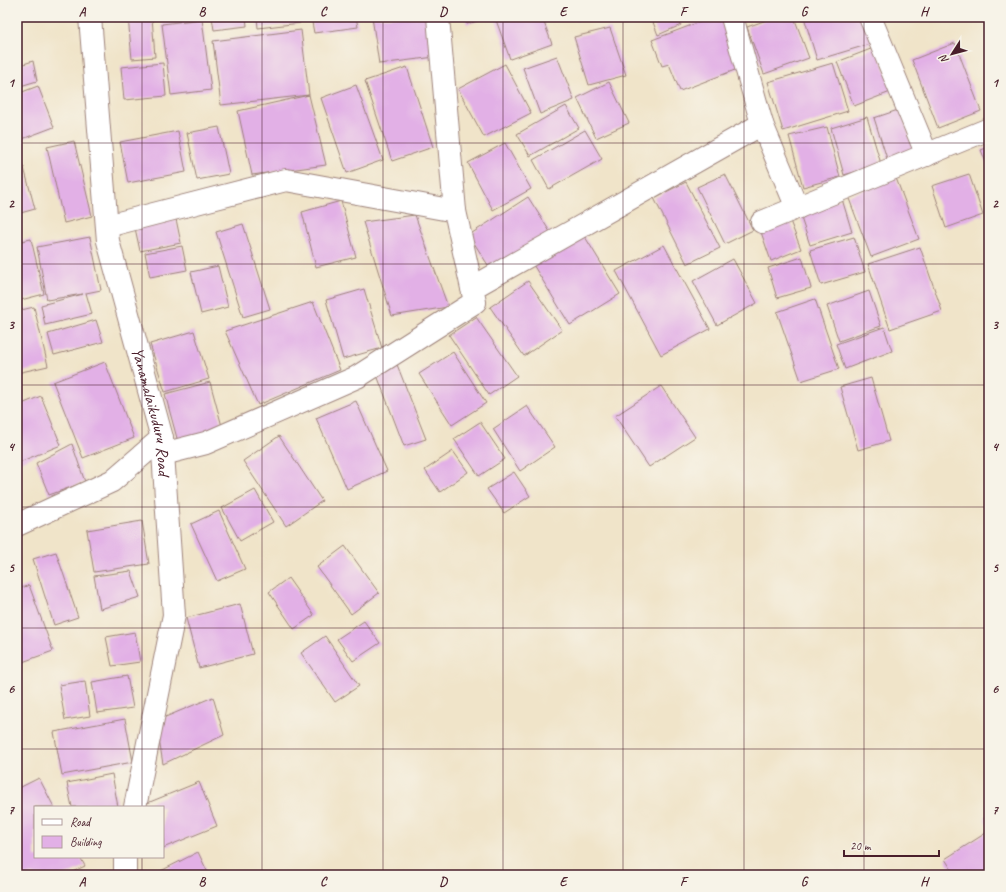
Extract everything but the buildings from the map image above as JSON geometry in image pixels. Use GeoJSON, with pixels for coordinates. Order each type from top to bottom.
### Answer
{"type":"FeatureCollection","features":[{"type":"Feature","properties":{"kind":"street","name":"Yanamalaikuduru Road"},"geometry":{"type":"LineString","coordinates":[[90,17],[108,241],[163,446],[174,615],[135,806]]}},
{"type":"Feature","properties":{"kind":"street"},"geometry":{"type":"LineString","coordinates":[[17,525],[112,481],[163,446],[206,443],[357,377],[475,302],[455,211],[438,17]]}},
{"type":"Feature","properties":{"kind":"street"},"geometry":{"type":"LineString","coordinates":[[732,17],[762,124],[797,208]]}},
{"type":"Feature","properties":{"kind":"street"},"geometry":{"type":"LineString","coordinates":[[870,17],[927,155]]}},
{"type":"Feature","properties":{"kind":"street"},"geometry":{"type":"LineString","coordinates":[[472,288],[762,124]]}},
{"type":"Feature","properties":{"kind":"street"},"geometry":{"type":"LineString","coordinates":[[762,222],[989,129]]}},
{"type":"Feature","properties":{"kind":"street"},"geometry":{"type":"LineString","coordinates":[[107,226],[286,180],[455,211]]}},
{"type":"Feature","properties":{"kind":"street"},"geometry":{"type":"LineString","coordinates":[[125,858],[125,875]]}}]}
